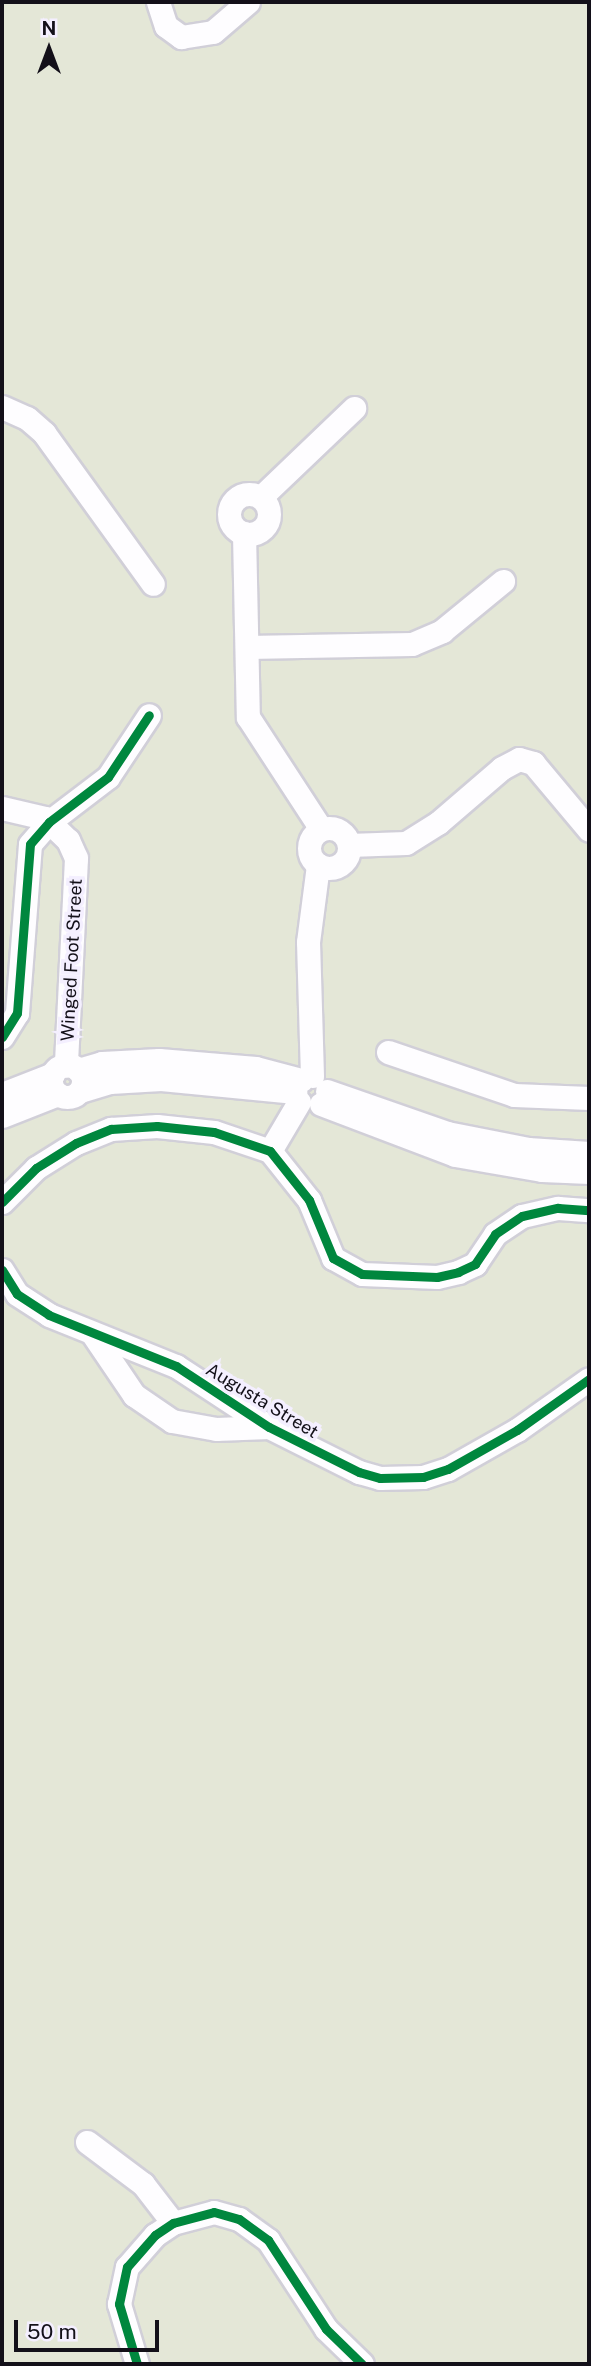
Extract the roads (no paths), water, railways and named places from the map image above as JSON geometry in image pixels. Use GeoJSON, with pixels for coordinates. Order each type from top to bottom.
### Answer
{"type":"FeatureCollection","features":[{"type":"Feature","properties":{"kind":"street"},"geometry":{"type":"LineString","coordinates":[[158,2],[166,26],[181,37],[195,37],[223,26],[248,2]]}},
{"type":"Feature","properties":{"kind":"street"},"geometry":{"type":"LineString","coordinates":[[2,407],[27,418],[44,433],[153,584]]}},
{"type":"Feature","properties":{"kind":"street"},"geometry":{"type":"LineString","coordinates":[[321,829],[250,722],[244,533],[257,532],[268,519],[261,497],[354,408]]}},
{"type":"Feature","properties":{"kind":"street"},"geometry":{"type":"LineString","coordinates":[[247,647],[412,644],[442,631],[503,581]]}},
{"type":"Feature","properties":{"kind":"street"},"geometry":{"type":"LineString","coordinates":[[2,1037],[13,1024],[18,1005],[29,852],[49,822],[108,777],[149,715]]}},
{"type":"Feature","properties":{"kind":"street"},"geometry":{"type":"LineString","coordinates":[[349,845],[406,843],[519,759],[533,763],[589,830]]}},
{"type":"Feature","properties":{"kind":"street"},"geometry":{"type":"LineString","coordinates":[[2,808],[49,822]]}},
{"type":"Feature","properties":{"kind":"street","name":"Winged Foot Street"},"geometry":{"type":"LineString","coordinates":[[49,822],[68,840],[77,871],[67,1079]]}},
{"type":"Feature","properties":{"kind":"street"},"geometry":{"type":"LineString","coordinates":[[321,829],[340,830],[349,845],[344,863],[326,869],[309,855],[309,843],[321,829]]}},
{"type":"Feature","properties":{"kind":"street"},"geometry":{"type":"LineString","coordinates":[[270,1150],[309,1091],[308,942],[318,865]]}},
{"type":"Feature","properties":{"kind":"street"},"geometry":{"type":"LineString","coordinates":[[388,1052],[514,1095],[589,1098]]}},
{"type":"Feature","properties":{"kind":"street"},"geometry":{"type":"LineString","coordinates":[[2,1116],[67,1079]]}},
{"type":"Feature","properties":{"kind":"street"},"geometry":{"type":"LineString","coordinates":[[2,1094],[67,1079],[110,1082],[161,1079],[309,1091],[447,1133],[528,1149],[589,1153]]}},
{"type":"Feature","properties":{"kind":"street"},"geometry":{"type":"LineString","coordinates":[[309,1091],[456,1155],[542,1170],[589,1172]]}},
{"type":"Feature","properties":{"kind":"street"},"geometry":{"type":"LineString","coordinates":[[2,1202],[15,1185],[52,1156],[111,1129],[183,1127],[214,1132],[270,1150],[309,1200],[333,1258],[362,1274],[437,1277],[458,1272],[475,1264],[495,1234],[522,1216],[558,1208],[589,1210]]}},
{"type":"Feature","properties":{"kind":"street","name":"Augusta Street"},"geometry":{"type":"LineString","coordinates":[[2,1270],[27,1302],[92,1333],[176,1366],[269,1427],[359,1472],[380,1478],[423,1477],[485,1450],[589,1379]]}},
{"type":"Feature","properties":{"kind":"street","name":"Augusta Street"},"geometry":{"type":"LineString","coordinates":[[92,1333],[134,1395],[172,1421],[216,1429],[269,1427]]}},
{"type":"Feature","properties":{"kind":"street"},"geometry":{"type":"LineString","coordinates":[[87,2142],[143,2184],[173,2223]]}},
{"type":"Feature","properties":{"kind":"street"},"geometry":{"type":"LineString","coordinates":[[137,2364],[119,2304],[122,2278],[134,2256],[173,2223],[214,2212],[250,2225],[268,2240],[326,2329],[362,2364]]}}]}
